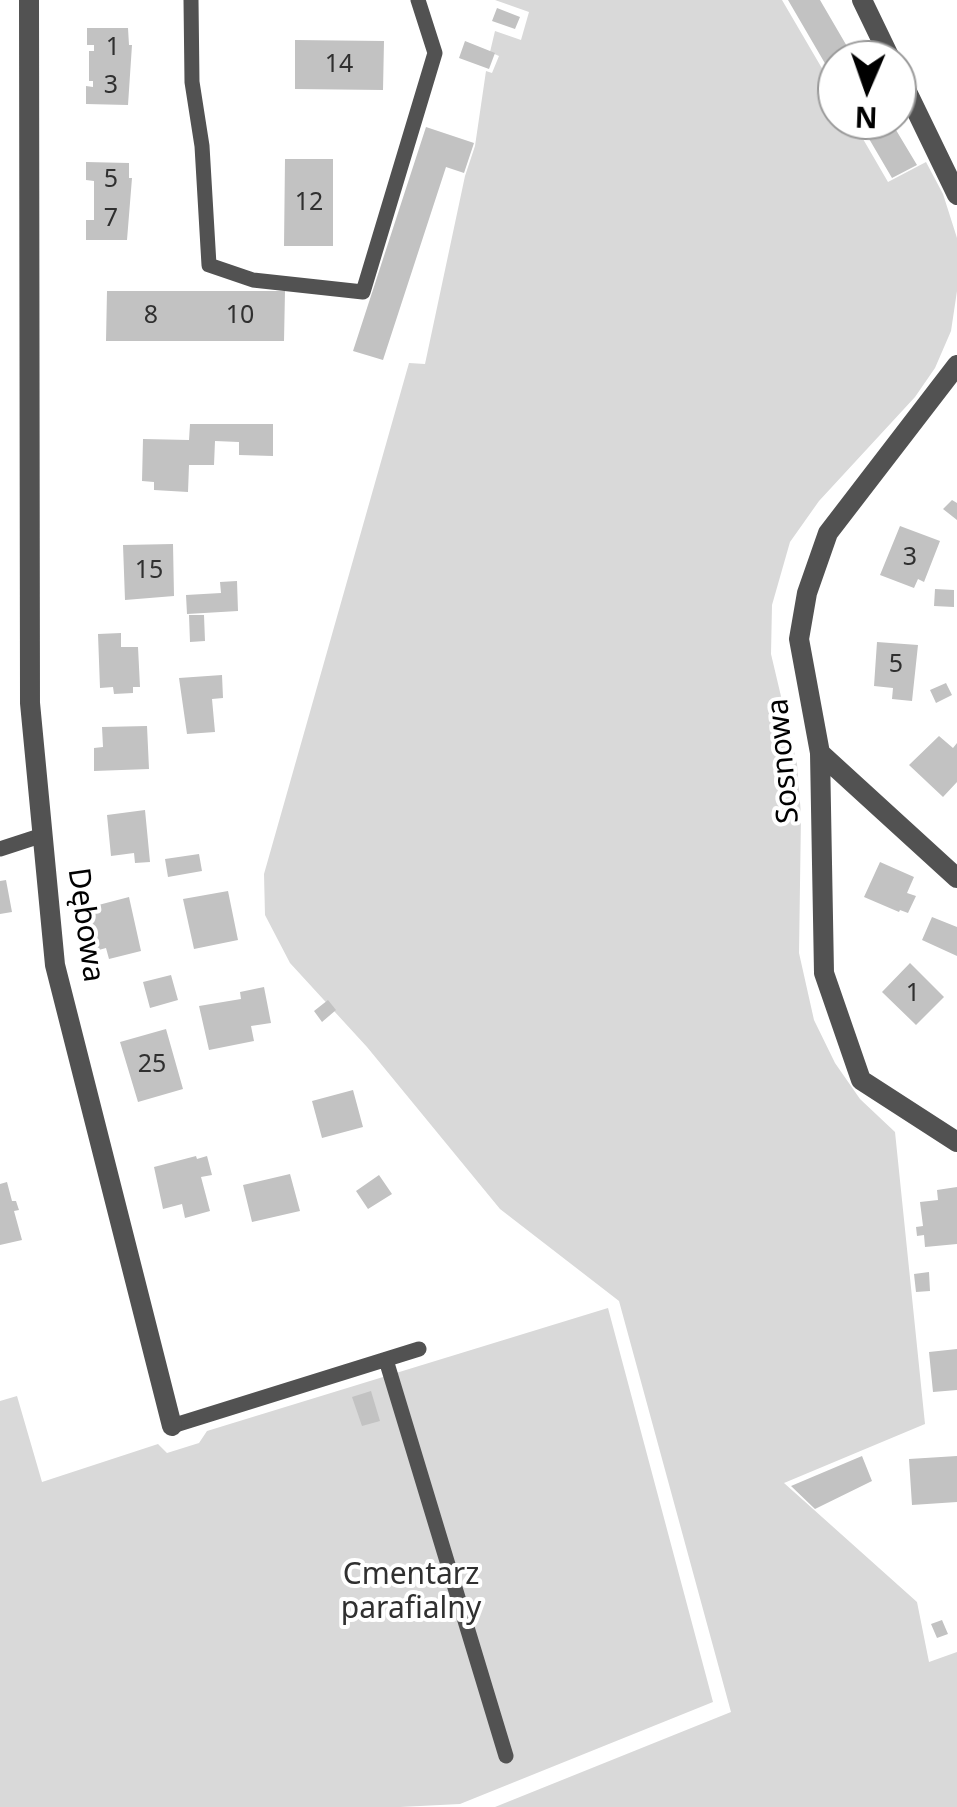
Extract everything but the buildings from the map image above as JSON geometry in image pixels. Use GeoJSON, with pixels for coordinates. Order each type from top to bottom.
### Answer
{"type":"FeatureCollection","features":[{"type":"Feature","properties":{"kind":"street","name":"Dębowa"},"geometry":{"type":"LineString","coordinates":[[30,0],[30,703],[43,836],[56,965],[172,1426]]}},
{"type":"Feature","properties":{"kind":"street"},"geometry":{"type":"LineString","coordinates":[[862,0],[882,40]]}},
{"type":"Feature","properties":{"kind":"street"},"geometry":{"type":"LineString","coordinates":[[917,112],[957,195]]}},
{"type":"Feature","properties":{"kind":"street","name":"Sosnowa"},"geometry":{"type":"LineString","coordinates":[[957,365],[828,533],[807,593],[800,639],[820,754],[824,973],[861,1080],[957,1142]]}},
{"type":"Feature","properties":{"kind":"street"},"geometry":{"type":"LineString","coordinates":[[820,754],[957,878]]}},
{"type":"Feature","properties":{"kind":"lane"},"geometry":{"type":"LineString","coordinates":[[190,0],[192,82],[202,146],[209,265],[252,280],[363,292],[434,54],[418,0]]}},
{"type":"Feature","properties":{"kind":"lane"},"geometry":{"type":"LineString","coordinates":[[0,848],[43,836]]}},
{"type":"Feature","properties":{"kind":"lane"},"geometry":{"type":"LineString","coordinates":[[172,1426],[420,1349]]}},
{"type":"Feature","properties":{"kind":"lane"},"geometry":{"type":"LineString","coordinates":[[386,1360],[506,1756]]}},
{"type":"Feature","properties":{"kind":"green space"},"geometry":{"type":"Polygon","coordinates":[[[495,0],[782,0],[817,60],[817,140],[864,140],[888,182],[926,162],[943,194],[957,238],[957,291],[951,331],[935,368],[915,397],[819,501],[790,542],[772,605],[771,654],[797,764],[801,815],[799,953],[814,1020],[835,1063],[860,1099],[895,1132],[925,1424],[784,1483],[917,1602],[929,1662],[957,1652],[957,1807],[495,1807],[731,1712],[619,1301],[500,1209],[367,1047],[290,963],[265,915],[264,874],[409,363],[425,364],[465,176],[475,146],[486,71],[492,73],[499,56],[490,52],[495,31],[521,40],[529,12],[495,0]]]}},
{"type":"Feature","properties":{"kind":"green space","name":"Cmentarz parafialny"},"geometry":{"type":"Polygon","coordinates":[[[608,1308],[713,1702],[460,1804],[0,1807],[0,1401],[17,1396],[42,1482],[158,1444],[167,1453],[199,1443],[207,1431],[608,1308]]]}}]}
